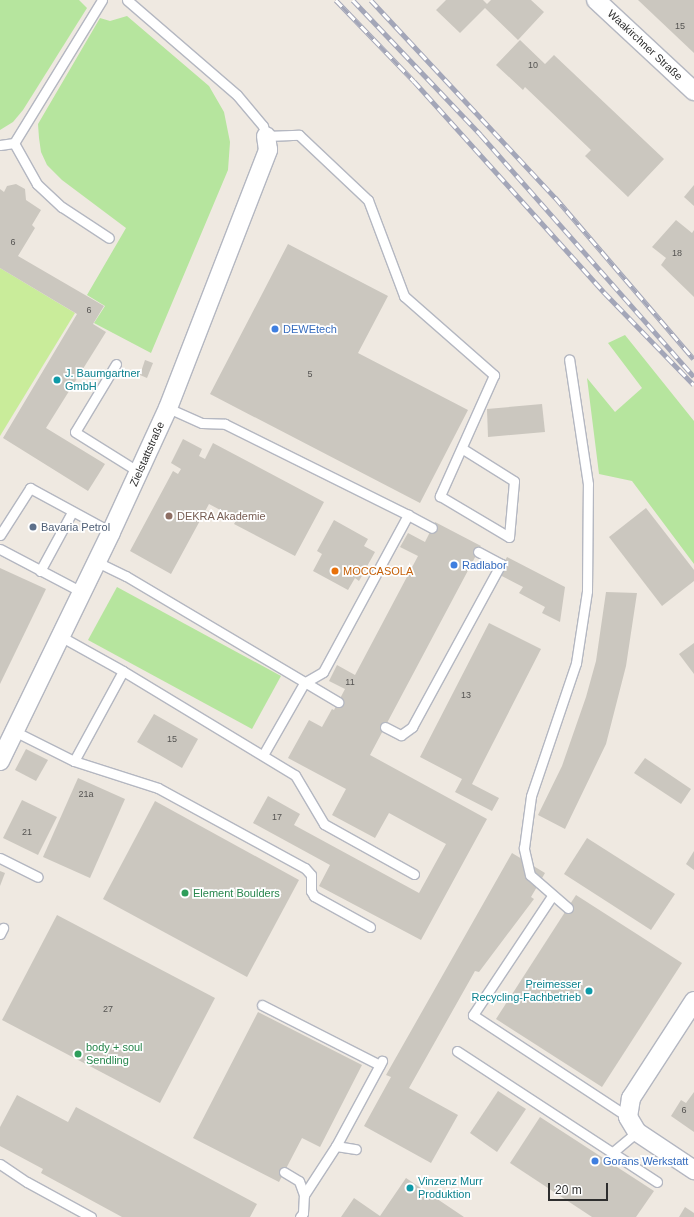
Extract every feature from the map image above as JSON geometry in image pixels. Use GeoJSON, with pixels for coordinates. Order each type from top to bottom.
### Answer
{"type":"FeatureCollection","features":[{"type":"Feature","properties":{"kind":"street","name":"Waakirchner Straße"},"geometry":{"type":"LineString","coordinates":[[596,0],[694,91]]}},
{"type":"Feature","properties":{"kind":"street","name":"Zielstattstraße"},"geometry":{"type":"LineString","coordinates":[[0,761],[97,562],[168,408],[268,150],[266,136]]}},
{"type":"Feature","properties":{"kind":"street"},"geometry":{"type":"LineString","coordinates":[[694,1001],[631,1098],[632,1124],[694,1170]]}},
{"type":"Feature","properties":{"kind":"lane"},"geometry":{"type":"LineString","coordinates":[[14,143],[102,0]]}},
{"type":"Feature","properties":{"kind":"lane"},"geometry":{"type":"LineString","coordinates":[[127,0],[237,95],[263,126],[266,136],[299,136],[368,200],[404,296],[494,375],[463,449],[440,496],[509,537],[514,481],[463,449]]}},
{"type":"Feature","properties":{"kind":"lane"},"geometry":{"type":"LineString","coordinates":[[0,145],[14,143]]}},
{"type":"Feature","properties":{"kind":"lane"},"geometry":{"type":"LineString","coordinates":[[14,143],[37,184],[62,207],[109,238]]}},
{"type":"Feature","properties":{"kind":"lane"},"geometry":{"type":"LineString","coordinates":[[568,908],[552,896],[530,875],[524,848],[531,796],[576,663],[587,591],[588,484],[569,359]]}},
{"type":"Feature","properties":{"kind":"lane"},"geometry":{"type":"LineString","coordinates":[[116,364],[75,432],[139,472]]}},
{"type":"Feature","properties":{"kind":"lane"},"geometry":{"type":"LineString","coordinates":[[168,408],[202,423],[225,424],[432,528]]}},
{"type":"Feature","properties":{"kind":"lane"},"geometry":{"type":"LineString","coordinates":[[0,535],[30,488],[111,532]]}},
{"type":"Feature","properties":{"kind":"lane"},"geometry":{"type":"LineString","coordinates":[[40,571],[72,512]]}},
{"type":"Feature","properties":{"kind":"lane"},"geometry":{"type":"LineString","coordinates":[[263,755],[304,683],[323,672],[408,515]]}},
{"type":"Feature","properties":{"kind":"lane"},"geometry":{"type":"LineString","coordinates":[[0,549],[82,592]]}},
{"type":"Feature","properties":{"kind":"lane"},"geometry":{"type":"LineString","coordinates":[[385,727],[401,735],[412,727],[501,564],[478,552]]}},
{"type":"Feature","properties":{"kind":"lane"},"geometry":{"type":"LineString","coordinates":[[97,562],[126,576],[338,702]]}},
{"type":"Feature","properties":{"kind":"lane"},"geometry":{"type":"LineString","coordinates":[[60,636],[123,671],[295,775],[324,824],[414,874]]}},
{"type":"Feature","properties":{"kind":"lane"},"geometry":{"type":"LineString","coordinates":[[74,761],[123,671]]}},
{"type":"Feature","properties":{"kind":"lane"},"geometry":{"type":"LineString","coordinates":[[14,731],[74,761],[158,788],[304,868],[311,875],[310,891],[314,896],[370,927]]}},
{"type":"Feature","properties":{"kind":"lane"},"geometry":{"type":"LineString","coordinates":[[0,858],[38,876]]}},
{"type":"Feature","properties":{"kind":"lane"},"geometry":{"type":"LineString","coordinates":[[552,896],[473,1015],[632,1124],[613,1152]]}},
{"type":"Feature","properties":{"kind":"lane"},"geometry":{"type":"LineString","coordinates":[[262,1005],[381,1063],[336,1146],[304,1195],[300,1217]]}},
{"type":"Feature","properties":{"kind":"lane"},"geometry":{"type":"LineString","coordinates":[[457,1051],[657,1182]]}},
{"type":"Feature","properties":{"kind":"lane"},"geometry":{"type":"LineString","coordinates":[[336,1146],[356,1149]]}},
{"type":"Feature","properties":{"kind":"lane"},"geometry":{"type":"LineString","coordinates":[[0,1164],[91,1217]]}},
{"type":"Feature","properties":{"kind":"lane"},"geometry":{"type":"LineString","coordinates":[[284,1172],[299,1182],[304,1195]]}},
{"type":"Feature","properties":{"kind":"green space"},"geometry":{"type":"Polygon","coordinates":[[[0,0],[79,0],[87,8],[23,110],[13,122],[0,130],[0,0]]]}},
{"type":"Feature","properties":{"kind":"green space"},"geometry":{"type":"Polygon","coordinates":[[[127,16],[209,86],[224,112],[230,142],[228,170],[151,353],[94,323],[105,306],[87,295],[126,228],[62,180],[47,165],[41,152],[38,124],[100,18],[110,21],[127,16]]]}},
{"type":"Feature","properties":{"kind":"green space"},"geometry":{"type":"Polygon","coordinates":[[[0,268],[75,313],[0,436],[0,268]]]}},
{"type":"Feature","properties":{"kind":"green space"},"geometry":{"type":"Polygon","coordinates":[[[625,335],[694,421],[694,564],[632,481],[599,474],[587,378],[615,412],[642,388],[608,343],[625,335]]]}},
{"type":"Feature","properties":{"kind":"green space"},"geometry":{"type":"Polygon","coordinates":[[[117,587],[281,676],[252,729],[88,640],[117,587]]]}},
{"type":"Feature","properties":{"kind":"building"},"geometry":{"type":"Polygon","coordinates":[[[446,0],[483,0],[487,4],[491,0],[531,0],[544,12],[518,40],[485,8],[460,33],[436,10],[446,0]]]}},
{"type":"Feature","properties":{"kind":"building"},"geometry":{"type":"Polygon","coordinates":[[[638,0],[694,0],[694,53],[638,0]]]}},
{"type":"Feature","properties":{"kind":"building"},"geometry":{"type":"Polygon","coordinates":[[[520,40],[545,64],[554,55],[664,159],[628,197],[585,156],[591,150],[525,87],[523,90],[496,65],[520,40]]]}},
{"type":"Feature","properties":{"kind":"building","name":"J. Baumgartner GmbH"},"geometry":{"type":"Polygon","coordinates":[[[16,184],[25,189],[26,200],[41,210],[32,225],[35,228],[18,256],[104,306],[93,324],[106,332],[46,428],[105,464],[88,491],[3,438],[77,314],[0,268],[0,189],[4,192],[7,186],[16,184]]]}},
{"type":"Feature","properties":{"kind":"building"},"geometry":{"type":"Polygon","coordinates":[[[694,185],[694,206],[684,197],[694,185]]]}},
{"type":"Feature","properties":{"kind":"building"},"geometry":{"type":"Polygon","coordinates":[[[676,220],[692,233],[694,230],[694,297],[661,265],[666,258],[652,247],[676,220]]]}},
{"type":"Feature","properties":{"kind":"building"},"geometry":{"type":"Polygon","coordinates":[[[288,244],[388,296],[358,353],[468,410],[420,503],[210,394],[288,244]]]}},
{"type":"Feature","properties":{"kind":"building"},"geometry":{"type":"Polygon","coordinates":[[[145,360],[153,363],[147,378],[140,375],[145,360]]]}},
{"type":"Feature","properties":{"kind":"building"},"geometry":{"type":"Polygon","coordinates":[[[542,404],[545,432],[488,437],[487,409],[542,404]]]}},
{"type":"Feature","properties":{"kind":"building"},"geometry":{"type":"Polygon","coordinates":[[[183,439],[202,449],[199,456],[205,459],[213,443],[324,502],[295,556],[234,524],[237,519],[209,504],[171,574],[130,551],[173,471],[178,474],[181,469],[171,463],[183,439]]]}},
{"type":"Feature","properties":{"kind":"building"},"geometry":{"type":"Polygon","coordinates":[[[646,508],[694,570],[694,581],[662,606],[609,537],[646,508]]]}},
{"type":"Feature","properties":{"kind":"building"},"geometry":{"type":"Polygon","coordinates":[[[334,520],[368,539],[364,546],[375,552],[359,581],[355,578],[348,590],[313,571],[322,554],[317,551],[334,520]]]}},
{"type":"Feature","properties":{"kind":"building"},"geometry":{"type":"Polygon","coordinates":[[[435,522],[481,546],[370,755],[487,819],[421,940],[319,886],[330,865],[253,823],[268,796],[300,814],[294,825],[419,893],[446,844],[389,813],[375,838],[332,815],[346,789],[288,758],[309,720],[322,727],[332,709],[334,710],[345,689],[329,681],[337,665],[355,675],[418,556],[400,547],[408,533],[425,542],[435,522]]]}},
{"type":"Feature","properties":{"kind":"building"},"geometry":{"type":"Polygon","coordinates":[[[507,557],[565,587],[560,622],[542,613],[545,607],[519,593],[523,587],[498,574],[507,557]]]}},
{"type":"Feature","properties":{"kind":"building"},"geometry":{"type":"Polygon","coordinates":[[[0,568],[46,589],[0,684],[0,568]]]}},
{"type":"Feature","properties":{"kind":"building"},"geometry":{"type":"Polygon","coordinates":[[[606,592],[637,593],[626,666],[606,744],[565,829],[538,815],[562,766],[586,697],[596,661],[606,592]]]}},
{"type":"Feature","properties":{"kind":"building"},"geometry":{"type":"Polygon","coordinates":[[[489,623],[541,649],[472,784],[499,798],[492,811],[455,792],[462,779],[420,757],[489,623]]]}},
{"type":"Feature","properties":{"kind":"building"},"geometry":{"type":"Polygon","coordinates":[[[694,643],[694,674],[679,654],[694,643]]]}},
{"type":"Feature","properties":{"kind":"building"},"geometry":{"type":"Polygon","coordinates":[[[154,714],[198,739],[182,768],[137,742],[154,714]]]}},
{"type":"Feature","properties":{"kind":"building"},"geometry":{"type":"Polygon","coordinates":[[[26,749],[48,760],[36,781],[15,770],[26,749]]]}},
{"type":"Feature","properties":{"kind":"building"},"geometry":{"type":"Polygon","coordinates":[[[645,758],[691,789],[681,804],[634,773],[645,758]]]}},
{"type":"Feature","properties":{"kind":"building"},"geometry":{"type":"Polygon","coordinates":[[[78,778],[125,799],[90,878],[43,857],[78,778]]]}},
{"type":"Feature","properties":{"kind":"building"},"geometry":{"type":"Polygon","coordinates":[[[22,800],[57,817],[38,855],[3,838],[22,800]]]}},
{"type":"Feature","properties":{"kind":"building"},"geometry":{"type":"Polygon","coordinates":[[[155,801],[299,880],[247,977],[103,899],[155,801]]]}},
{"type":"Feature","properties":{"kind":"building"},"geometry":{"type":"Polygon","coordinates":[[[587,838],[675,894],[651,930],[564,874],[587,838]]]}},
{"type":"Feature","properties":{"kind":"building"},"geometry":{"type":"Polygon","coordinates":[[[694,851],[694,870],[686,864],[694,851]]]}},
{"type":"Feature","properties":{"kind":"building"},"geometry":{"type":"Polygon","coordinates":[[[512,853],[545,873],[531,897],[534,899],[479,972],[475,971],[409,1088],[458,1115],[431,1163],[364,1126],[391,1077],[386,1075],[512,853]]]}},
{"type":"Feature","properties":{"kind":"building"},"geometry":{"type":"Polygon","coordinates":[[[0,871],[5,873],[0,886],[0,871]]]}},
{"type":"Feature","properties":{"kind":"building","name":"Preimesser Recycling-Fachbetrieb"},"geometry":{"type":"Polygon","coordinates":[[[576,895],[682,963],[602,1087],[496,1019],[576,895]]]}},
{"type":"Feature","properties":{"kind":"building"},"geometry":{"type":"Polygon","coordinates":[[[57,915],[215,998],[160,1103],[2,1020],[57,915]]]}},
{"type":"Feature","properties":{"kind":"building"},"geometry":{"type":"Polygon","coordinates":[[[258,1012],[362,1065],[320,1147],[302,1138],[279,1182],[193,1138],[258,1012]]]}},
{"type":"Feature","properties":{"kind":"building"},"geometry":{"type":"Polygon","coordinates":[[[498,1091],[526,1109],[497,1152],[470,1133],[498,1091]]]}},
{"type":"Feature","properties":{"kind":"building"},"geometry":{"type":"Polygon","coordinates":[[[694,1092],[694,1132],[671,1116],[681,1100],[686,1103],[694,1092]]]}},
{"type":"Feature","properties":{"kind":"building"},"geometry":{"type":"Polygon","coordinates":[[[17,1095],[68,1122],[76,1107],[257,1204],[250,1217],[122,1217],[41,1173],[43,1169],[0,1146],[0,1127],[17,1095]]]}},
{"type":"Feature","properties":{"kind":"building"},"geometry":{"type":"Polygon","coordinates":[[[540,1117],[654,1191],[636,1217],[592,1217],[510,1163],[540,1117]]]}},
{"type":"Feature","properties":{"kind":"building","name":"Vinzenz Murr Produktion"},"geometry":{"type":"Polygon","coordinates":[[[406,1178],[464,1217],[341,1217],[354,1198],[380,1216],[406,1178]]]}},
{"type":"Feature","properties":{"kind":"building"},"geometry":{"type":"Polygon","coordinates":[[[685,1207],[694,1213],[694,1217],[679,1217],[685,1207]]]}},
{"type":"Feature","properties":{"kind":"railway"},"geometry":{"type":"LineString","coordinates":[[336,0],[414,81],[604,292],[694,385]]}},
{"type":"Feature","properties":{"kind":"railway"},"geometry":{"type":"LineString","coordinates":[[353,0],[481,135],[694,377]]}},
{"type":"Feature","properties":{"kind":"railway"},"geometry":{"type":"LineString","coordinates":[[371,0],[555,197],[694,359]]}},
{"type":"Feature","properties":{"kind":"place","name":"DEWEtech"},"geometry":{"type":"Point","coordinates":[275,329]}},
{"type":"Feature","properties":{"kind":"place","name":"J. Baumgartner GmbH"},"geometry":{"type":"Point","coordinates":[57,380]}},
{"type":"Feature","properties":{"kind":"place","name":"DEKRA Akademie"},"geometry":{"type":"Point","coordinates":[169,516]}},
{"type":"Feature","properties":{"kind":"place","name":"Bavaria Petrol"},"geometry":{"type":"Point","coordinates":[33,527]}},
{"type":"Feature","properties":{"kind":"place","name":"Radlabor"},"geometry":{"type":"Point","coordinates":[454,565]}},
{"type":"Feature","properties":{"kind":"place","name":"MOCCASOLA"},"geometry":{"type":"Point","coordinates":[335,571]}},
{"type":"Feature","properties":{"kind":"place","name":"Element Boulders"},"geometry":{"type":"Point","coordinates":[185,893]}},
{"type":"Feature","properties":{"kind":"place","name":"Preimesser Recycling-Fachbetrieb"},"geometry":{"type":"Point","coordinates":[589,991]}},
{"type":"Feature","properties":{"kind":"place","name":"body + soul Sendling"},"geometry":{"type":"Point","coordinates":[78,1054]}},
{"type":"Feature","properties":{"kind":"place","name":"Gorans Werkstatt"},"geometry":{"type":"Point","coordinates":[595,1161]}},
{"type":"Feature","properties":{"kind":"place","name":"Vinzenz Murr Produktion"},"geometry":{"type":"Point","coordinates":[410,1188]}}]}
